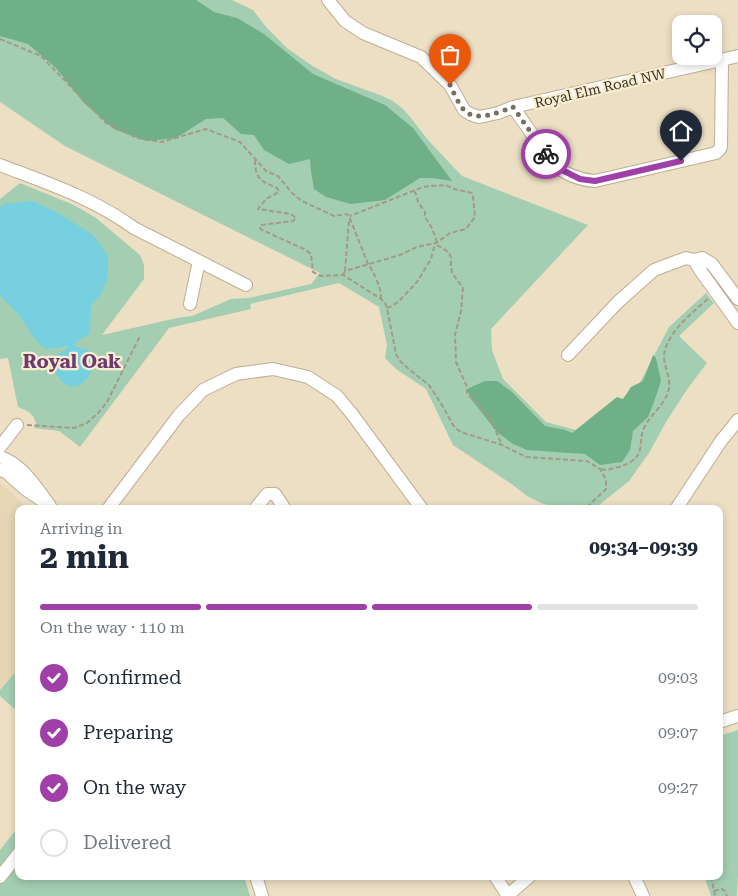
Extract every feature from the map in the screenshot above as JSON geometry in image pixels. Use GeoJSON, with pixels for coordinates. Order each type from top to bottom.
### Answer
{"type":"FeatureCollection","features":[{"type":"Feature","properties":{"kind":"street","name":"Royal Elm Road NW"},"geometry":{"type":"LineString","coordinates":[[328,0],[346,21],[363,33],[421,57],[450,85],[464,110],[479,117],[498,113],[513,107],[700,65]]}},
{"type":"Feature","properties":{"kind":"street","name":"Royal Elm Road NW"},"geometry":{"type":"LineString","coordinates":[[722,60],[738,56]]}},
{"type":"Feature","properties":{"kind":"street"},"geometry":{"type":"LineString","coordinates":[[513,107],[553,164],[580,179],[595,181],[716,153],[721,147],[722,65]]}},
{"type":"Feature","properties":{"kind":"street"},"geometry":{"type":"LineString","coordinates":[[0,164],[76,194],[122,218],[134,228],[246,285]]}},
{"type":"Feature","properties":{"kind":"street"},"geometry":{"type":"LineString","coordinates":[[568,355],[618,302],[654,270],[686,258],[694,260],[702,258],[712,264],[738,299]]}},
{"type":"Feature","properties":{"kind":"street"},"geometry":{"type":"LineString","coordinates":[[694,260],[738,323]]}},
{"type":"Feature","properties":{"kind":"street"},"geometry":{"type":"LineString","coordinates":[[190,304],[199,261]]}},
{"type":"Feature","properties":{"kind":"street"},"geometry":{"type":"LineString","coordinates":[[111,505],[179,415],[203,390],[236,374],[273,369],[308,377],[336,396],[352,414],[419,505]]}},
{"type":"Feature","properties":{"kind":"street"},"geometry":{"type":"LineString","coordinates":[[679,505],[721,441],[738,420]]}},
{"type":"Feature","properties":{"kind":"street"},"geometry":{"type":"LineString","coordinates":[[0,447],[17,425]]}},
{"type":"Feature","properties":{"kind":"street"},"geometry":{"type":"LineString","coordinates":[[0,457],[9,460],[31,480],[50,505]]}},
{"type":"Feature","properties":{"kind":"street"},"geometry":{"type":"LineString","coordinates":[[0,470],[6,472],[25,490],[48,505]]}},
{"type":"Feature","properties":{"kind":"street"},"geometry":{"type":"LineString","coordinates":[[258,505],[267,494],[275,494],[282,505]]}},
{"type":"Feature","properties":{"kind":"street"},"geometry":{"type":"LineString","coordinates":[[723,721],[738,716]]}},
{"type":"Feature","properties":{"kind":"street"},"geometry":{"type":"LineString","coordinates":[[0,877],[15,858]]}},
{"type":"Feature","properties":{"kind":"street"},"geometry":{"type":"LineString","coordinates":[[257,880],[262,896]]}},
{"type":"Feature","properties":{"kind":"street"},"geometry":{"type":"LineString","coordinates":[[497,880],[507,896],[525,880]]}},
{"type":"Feature","properties":{"kind":"street"},"geometry":{"type":"LineString","coordinates":[[636,880],[643,896]]}},
{"type":"Feature","properties":{"kind":"path"},"geometry":{"type":"LineString","coordinates":[[0,39],[41,56],[106,122],[137,138],[162,142],[206,129],[240,142],[266,171],[278,176],[292,193],[302,201],[334,216],[347,214],[349,216],[414,191],[440,185],[472,193],[475,217],[466,229],[450,233],[436,243],[345,271]]}},
{"type":"Feature","properties":{"kind":"path"},"geometry":{"type":"LineString","coordinates":[[255,160],[255,171],[260,179],[278,188],[279,192],[266,199],[258,209],[292,214],[296,218],[294,221],[264,224],[260,228],[311,254],[313,272],[321,276],[343,276],[381,299],[387,308],[396,354],[405,366],[429,385],[453,426],[464,434],[502,445],[526,457],[587,460],[604,470],[629,464],[636,457],[640,448],[642,431],[646,423],[660,408],[668,391],[670,383],[664,357],[668,343],[675,330],[716,292]]}},
{"type":"Feature","properties":{"kind":"path"},"geometry":{"type":"LineString","coordinates":[[387,308],[399,301],[417,282],[430,259],[436,243],[425,212],[418,202],[414,191]]}},
{"type":"Feature","properties":{"kind":"path"},"geometry":{"type":"LineString","coordinates":[[349,216],[368,264],[373,270],[381,293],[381,299]]}},
{"type":"Feature","properties":{"kind":"path"},"geometry":{"type":"LineString","coordinates":[[343,276],[349,216]]}},
{"type":"Feature","properties":{"kind":"path"},"geometry":{"type":"LineString","coordinates":[[436,243],[449,253],[452,272],[463,288],[461,311],[454,335],[456,362],[467,387],[468,396],[473,398],[490,418],[502,445]]}},
{"type":"Feature","properties":{"kind":"path"},"geometry":{"type":"LineString","coordinates":[[17,425],[74,428],[87,423],[107,402],[140,336]]}},
{"type":"Feature","properties":{"kind":"path"},"geometry":{"type":"LineString","coordinates":[[589,505],[606,489],[606,478],[600,468]]}},
{"type":"Feature","properties":{"kind":"path"},"geometry":{"type":"LineString","coordinates":[[712,880],[715,896]]}},
{"type":"Feature","properties":{"kind":"path"},"geometry":{"type":"LineString","coordinates":[[714,891],[722,889],[727,896]]}},
{"type":"Feature","properties":{"kind":"shaded area"},"geometry":{"type":"Polygon","coordinates":[[[0,483],[25,505],[15,505],[15,673],[0,690],[0,483]]]}},
{"type":"Feature","properties":{"kind":"green space"},"geometry":{"type":"Polygon","coordinates":[[[0,0],[232,0],[253,10],[266,27],[287,48],[311,65],[336,79],[393,101],[403,109],[428,140],[462,176],[588,225],[491,329],[492,350],[503,379],[546,422],[576,430],[636,390],[669,327],[706,293],[714,303],[679,336],[707,363],[688,388],[649,453],[629,481],[599,505],[548,505],[527,496],[453,445],[426,389],[396,369],[385,358],[387,345],[379,307],[339,283],[250,304],[251,309],[169,328],[80,447],[59,431],[34,428],[36,423],[32,415],[18,407],[8,358],[0,359],[0,199],[20,183],[74,205],[96,218],[140,255],[144,265],[144,279],[102,335],[192,316],[231,299],[248,298],[311,284],[320,273],[65,146],[0,102],[0,0]]]}},
{"type":"Feature","properties":{"kind":"green space"},"geometry":{"type":"Polygon","coordinates":[[[0,0],[196,0],[214,12],[237,18],[264,34],[313,74],[385,105],[413,128],[452,181],[420,178],[385,200],[351,204],[326,197],[314,189],[310,159],[289,164],[264,150],[254,135],[241,134],[223,118],[206,119],[176,138],[146,141],[114,129],[84,103],[56,68],[28,44],[0,36],[0,0]]]}},
{"type":"Feature","properties":{"kind":"green space"},"geometry":{"type":"Polygon","coordinates":[[[653,355],[656,358],[661,381],[648,417],[633,431],[630,450],[622,462],[600,465],[585,454],[527,450],[513,444],[497,432],[471,399],[467,389],[485,381],[497,381],[512,392],[545,426],[572,433],[617,397],[623,399],[631,387],[643,381],[653,355]]]}},
{"type":"Feature","properties":{"kind":"green space"},"geometry":{"type":"Polygon","coordinates":[[[15,673],[15,709],[0,696],[0,690],[15,673]]]}},
{"type":"Feature","properties":{"kind":"green space"},"geometry":{"type":"Polygon","coordinates":[[[738,730],[737,896],[711,896],[705,880],[723,880],[723,735],[738,730]]]}},
{"type":"Feature","properties":{"kind":"green space"},"geometry":{"type":"Polygon","coordinates":[[[15,831],[15,880],[245,880],[250,896],[0,896],[0,850],[15,831]]]}},
{"type":"Feature","properties":{"kind":"water"},"geometry":{"type":"Polygon","coordinates":[[[32,201],[60,214],[93,235],[108,256],[107,280],[100,296],[91,305],[88,336],[81,338],[74,345],[87,350],[96,358],[87,379],[78,385],[65,384],[53,371],[50,364],[49,359],[68,348],[68,346],[49,349],[42,347],[18,314],[0,295],[0,207],[5,204],[32,201]]]}},
{"type":"Feature","properties":{"kind":"way so far"},"geometry":{"type":"LineString","coordinates":[[450,85],[464,110],[470,114],[479,117],[498,113],[513,107],[546,154]]}},
{"type":"Feature","properties":{"kind":"district","name":"Royal Oak"},"geometry":{"type":"Point","coordinates":[72,361]}},
{"type":"Feature","properties":{"kind":"route"},"geometry":{"type":"LineString","coordinates":[[546,154],[553,164],[562,170],[580,179],[595,181],[681,161]]}}]}
